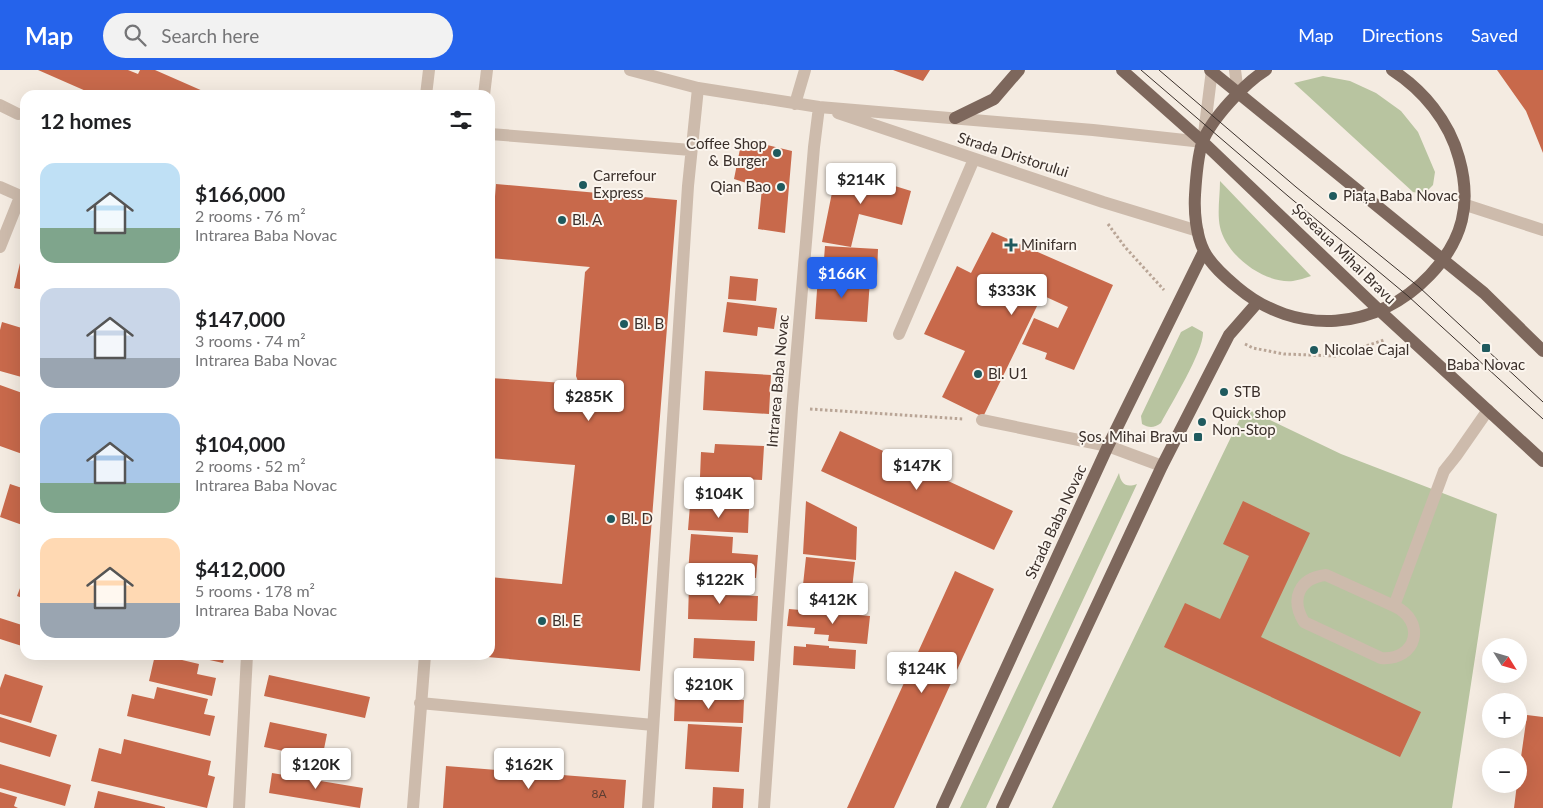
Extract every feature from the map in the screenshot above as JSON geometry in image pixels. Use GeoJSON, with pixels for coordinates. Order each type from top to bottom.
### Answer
{"type":"FeatureCollection","features":[{"type":"Feature","properties":{"kind":"main road"},"geometry":{"type":"LineString","coordinates":[[955,118],[994,99],[1019,70]]}},
{"type":"Feature","properties":{"kind":"main road","name":"Șoseaua Mihai Bravu"},"geometry":{"type":"LineString","coordinates":[[1122,70],[1203,142],[1380,311],[1543,461]]}},
{"type":"Feature","properties":{"kind":"main road"},"geometry":{"type":"LineString","coordinates":[[1212,70],[1444,260],[1484,294],[1543,351]]}},
{"type":"Feature","properties":{"kind":"main road"},"geometry":{"type":"LineString","coordinates":[[1266,70],[1255,76],[1238,93],[1217,118],[1203,142],[1196,171],[1195,201],[1198,231],[1204,251],[1220,272],[1257,303],[1289,316],[1324,322],[1344,320],[1380,311],[1408,296],[1444,260],[1455,243],[1463,223],[1466,205],[1463,172],[1456,146],[1448,127],[1426,99],[1410,83],[1392,70]]}},
{"type":"Feature","properties":{"kind":"main road","name":"Strada Baba Novac"},"geometry":{"type":"LineString","coordinates":[[942,808],[1108,446],[1204,251]]}},
{"type":"Feature","properties":{"kind":"main road"},"geometry":{"type":"LineString","coordinates":[[1002,808],[1162,466],[1229,335],[1257,303]]}},
{"type":"Feature","properties":{"kind":"street"},"geometry":{"type":"LineString","coordinates":[[427,90],[429,70]]}},
{"type":"Feature","properties":{"kind":"street"},"geometry":{"type":"LineString","coordinates":[[485,90],[487,70]]}},
{"type":"Feature","properties":{"kind":"street","name":"Strada Dristorului"},"geometry":{"type":"LineString","coordinates":[[630,70],[698,88],[795,104],[1151,135],[1203,142]]}},
{"type":"Feature","properties":{"kind":"street"},"geometry":{"type":"LineString","coordinates":[[795,104],[805,70]]}},
{"type":"Feature","properties":{"kind":"street"},"geometry":{"type":"LineString","coordinates":[[1203,142],[1212,70]]}},
{"type":"Feature","properties":{"kind":"street"},"geometry":{"type":"LineString","coordinates":[[1235,70],[1238,93]]}},
{"type":"Feature","properties":{"kind":"street"},"geometry":{"type":"LineString","coordinates":[[648,808],[691,150],[698,88]]}},
{"type":"Feature","properties":{"kind":"street"},"geometry":{"type":"LineString","coordinates":[[0,105],[18,114]]}},
{"type":"Feature","properties":{"kind":"street","name":"Strada Dristorului"},"geometry":{"type":"LineString","coordinates":[[819,107],[1103,202],[1198,231]]}},
{"type":"Feature","properties":{"kind":"street","name":"Intrarea Baba Novac"},"geometry":{"type":"LineString","coordinates":[[764,808],[792,408],[819,107]]}},
{"type":"Feature","properties":{"kind":"street"},"geometry":{"type":"LineString","coordinates":[[495,134],[691,150]]}},
{"type":"Feature","properties":{"kind":"street"},"geometry":{"type":"LineString","coordinates":[[899,334],[974,159]]}},
{"type":"Feature","properties":{"kind":"street"},"geometry":{"type":"LineString","coordinates":[[0,187],[20,196]]}},
{"type":"Feature","properties":{"kind":"street"},"geometry":{"type":"LineString","coordinates":[[0,247],[20,202]]}},
{"type":"Feature","properties":{"kind":"street"},"geometry":{"type":"LineString","coordinates":[[1466,205],[1543,230]]}},
{"type":"Feature","properties":{"kind":"street"},"geometry":{"type":"LineString","coordinates":[[1394,606],[1444,471],[1488,410]]}},
{"type":"Feature","properties":{"kind":"street"},"geometry":{"type":"LineString","coordinates":[[982,420],[1108,446],[1162,466]]}},
{"type":"Feature","properties":{"kind":"street"},"geometry":{"type":"LineString","coordinates":[[1326,575],[1394,606],[1403,610],[1412,620],[1414,632],[1411,646],[1402,655],[1392,659],[1381,658],[1304,622],[1298,613],[1296,605],[1298,593],[1305,583],[1316,576],[1326,575]]}},
{"type":"Feature","properties":{"kind":"street"},"geometry":{"type":"LineString","coordinates":[[239,808],[248,660]]}},
{"type":"Feature","properties":{"kind":"street"},"geometry":{"type":"LineString","coordinates":[[413,808],[424,660]]}},
{"type":"Feature","properties":{"kind":"street"},"geometry":{"type":"LineString","coordinates":[[420,703],[653,725]]}},
{"type":"Feature","properties":{"kind":"path"},"geometry":{"type":"LineString","coordinates":[[1103,202],[1105,220],[1124,247],[1162,289],[1179,302]]}},
{"type":"Feature","properties":{"kind":"path"},"geometry":{"type":"LineString","coordinates":[[1229,335],[1253,348],[1284,354],[1336,356],[1404,333]]}},
{"type":"Feature","properties":{"kind":"path"},"geometry":{"type":"LineString","coordinates":[[792,408],[982,420]]}},
{"type":"Feature","properties":{"kind":"green space"},"geometry":{"type":"Polygon","coordinates":[[[1323,76],[1350,81],[1376,93],[1401,111],[1418,132],[1435,172],[1433,185],[1424,194],[1413,192],[1294,83],[1323,76]]]}},
{"type":"Feature","properties":{"kind":"green space"},"geometry":{"type":"Polygon","coordinates":[[[1220,181],[1311,276],[1293,281],[1270,278],[1248,266],[1238,257],[1230,248],[1220,227],[1220,181]]]}},
{"type":"Feature","properties":{"kind":"green space"},"geometry":{"type":"Polygon","coordinates":[[[1192,326],[1203,332],[1202,341],[1193,364],[1161,423],[1154,427],[1142,424],[1141,416],[1181,332],[1192,326]]]}},
{"type":"Feature","properties":{"kind":"green space"},"geometry":{"type":"Polygon","coordinates":[[[1245,408],[1341,454],[1497,514],[1452,808],[1052,808],[1245,408]]]}},
{"type":"Feature","properties":{"kind":"green space"},"geometry":{"type":"Polygon","coordinates":[[[1119,473],[1121,480],[1125,484],[1130,486],[1137,484],[986,808],[960,808],[1119,473]]]}},
{"type":"Feature","properties":{"kind":"building"},"geometry":{"type":"Polygon","coordinates":[[[38,70],[128,70],[138,74],[140,70],[155,70],[201,90],[84,90],[38,70]]]}},
{"type":"Feature","properties":{"kind":"building"},"geometry":{"type":"Polygon","coordinates":[[[893,70],[930,70],[923,81],[893,70]]]}},
{"type":"Feature","properties":{"kind":"building"},"geometry":{"type":"Polygon","coordinates":[[[1497,70],[1543,70],[1543,153],[1526,111],[1497,70]]]}},
{"type":"Feature","properties":{"kind":"building"},"geometry":{"type":"Polygon","coordinates":[[[742,139],[792,151],[785,233],[758,229],[762,188],[734,179],[742,139]]]}},
{"type":"Feature","properties":{"kind":"building"},"geometry":{"type":"Polygon","coordinates":[[[837,168],[911,191],[902,225],[859,214],[851,247],[822,242],[837,168]]]}},
{"type":"Feature","properties":{"kind":"building"},"geometry":{"type":"Polygon","coordinates":[[[496,184],[677,200],[640,671],[495,658],[495,577],[562,584],[575,465],[495,458],[495,378],[579,384],[576,376],[585,272],[590,267],[495,258],[496,184]]]}},
{"type":"Feature","properties":{"kind":"building"},"geometry":{"type":"Polygon","coordinates":[[[992,232],[1113,285],[1074,370],[1045,359],[1047,353],[1022,344],[1034,318],[1058,328],[1068,307],[1044,296],[1041,304],[1039,302],[983,417],[942,397],[965,351],[924,334],[957,266],[971,273],[992,232]]]}},
{"type":"Feature","properties":{"kind":"building"},"geometry":{"type":"Polygon","coordinates":[[[825,246],[878,249],[877,275],[823,272],[825,246]]]}},
{"type":"Feature","properties":{"kind":"building"},"geometry":{"type":"Polygon","coordinates":[[[20,263],[20,289],[14,288],[20,263]]]}},
{"type":"Feature","properties":{"kind":"building"},"geometry":{"type":"Polygon","coordinates":[[[730,276],[758,279],[756,301],[728,299],[730,276]]]}},
{"type":"Feature","properties":{"kind":"building"},"geometry":{"type":"Polygon","coordinates":[[[818,276],[870,280],[867,322],[815,319],[818,276]]]}},
{"type":"Feature","properties":{"kind":"building"},"geometry":{"type":"Polygon","coordinates":[[[727,302],[777,308],[774,329],[758,327],[757,336],[723,332],[727,302]]]}},
{"type":"Feature","properties":{"kind":"building"},"geometry":{"type":"Polygon","coordinates":[[[2,322],[20,327],[20,377],[0,371],[0,330],[2,322]]]}},
{"type":"Feature","properties":{"kind":"building"},"geometry":{"type":"Polygon","coordinates":[[[705,371],[771,375],[769,414],[703,410],[705,371]]]}},
{"type":"Feature","properties":{"kind":"building"},"geometry":{"type":"Polygon","coordinates":[[[0,385],[20,392],[20,453],[0,446],[0,385]]]}},
{"type":"Feature","properties":{"kind":"building"},"geometry":{"type":"Polygon","coordinates":[[[840,431],[1013,511],[994,550],[821,471],[840,431]]]}},
{"type":"Feature","properties":{"kind":"building"},"geometry":{"type":"Polygon","coordinates":[[[715,444],[764,446],[762,480],[700,477],[701,452],[714,453],[715,444]]]}},
{"type":"Feature","properties":{"kind":"building"},"geometry":{"type":"Polygon","coordinates":[[[10,484],[20,487],[20,524],[0,517],[10,484]]]}},
{"type":"Feature","properties":{"kind":"building"},"geometry":{"type":"Polygon","coordinates":[[[806,501],[857,527],[856,560],[803,554],[806,501]]]}},
{"type":"Feature","properties":{"kind":"building"},"geometry":{"type":"Polygon","coordinates":[[[1243,501],[1310,533],[1261,637],[1421,712],[1400,757],[1164,647],[1185,603],[1220,619],[1249,556],[1223,544],[1243,501]]]}},
{"type":"Feature","properties":{"kind":"building"},"geometry":{"type":"Polygon","coordinates":[[[690,505],[749,509],[748,533],[688,530],[690,505]]]}},
{"type":"Feature","properties":{"kind":"building"},"geometry":{"type":"Polygon","coordinates":[[[691,534],[733,537],[732,553],[758,555],[756,578],[688,573],[691,534]]]}},
{"type":"Feature","properties":{"kind":"building"},"geometry":{"type":"Polygon","coordinates":[[[806,557],[855,562],[851,598],[802,594],[806,557]]]}},
{"type":"Feature","properties":{"kind":"building"},"geometry":{"type":"Polygon","coordinates":[[[955,571],[994,589],[894,808],[847,808],[955,571]]]}},
{"type":"Feature","properties":{"kind":"building"},"geometry":{"type":"Polygon","coordinates":[[[689,584],[722,585],[722,595],[758,596],[757,621],[688,619],[689,584]]]}},
{"type":"Feature","properties":{"kind":"building"},"geometry":{"type":"Polygon","coordinates":[[[789,609],[870,616],[867,644],[828,641],[829,635],[814,634],[815,628],[787,626],[789,609]]]}},
{"type":"Feature","properties":{"kind":"building"},"geometry":{"type":"Polygon","coordinates":[[[0,618],[20,624],[20,645],[0,639],[0,618]]]}},
{"type":"Feature","properties":{"kind":"building"},"geometry":{"type":"Polygon","coordinates":[[[694,638],[755,641],[754,661],[693,658],[694,638]]]}},
{"type":"Feature","properties":{"kind":"building"},"geometry":{"type":"Polygon","coordinates":[[[806,644],[856,650],[855,669],[793,665],[794,646],[806,647],[806,644]]]}},
{"type":"Feature","properties":{"kind":"building"},"geometry":{"type":"Polygon","coordinates":[[[154,660],[182,660],[199,664],[197,674],[216,678],[212,696],[149,681],[154,660]]]}},
{"type":"Feature","properties":{"kind":"building"},"geometry":{"type":"Polygon","coordinates":[[[210,660],[224,660],[223,663],[210,660]]]}},
{"type":"Feature","properties":{"kind":"building"},"geometry":{"type":"Polygon","coordinates":[[[5,674],[43,686],[31,723],[0,714],[0,688],[5,674]]]}},
{"type":"Feature","properties":{"kind":"building"},"geometry":{"type":"Polygon","coordinates":[[[269,675],[370,697],[365,718],[264,696],[269,675]]]}},
{"type":"Feature","properties":{"kind":"building"},"geometry":{"type":"Polygon","coordinates":[[[157,687],[208,699],[204,714],[215,716],[210,736],[127,716],[132,694],[154,699],[157,687]]]}},
{"type":"Feature","properties":{"kind":"building"},"geometry":{"type":"Polygon","coordinates":[[[675,696],[744,700],[743,723],[674,721],[675,696]]]}},
{"type":"Feature","properties":{"kind":"building"},"geometry":{"type":"Polygon","coordinates":[[[1527,715],[1543,717],[1543,808],[1514,808],[1516,793],[1527,793],[1527,748],[1522,748],[1524,738],[1527,738],[1527,715]]]}},
{"type":"Feature","properties":{"kind":"building"},"geometry":{"type":"Polygon","coordinates":[[[0,717],[57,735],[50,757],[0,742],[0,717]]]}},
{"type":"Feature","properties":{"kind":"building"},"geometry":{"type":"Polygon","coordinates":[[[270,722],[327,734],[322,759],[264,747],[270,722]]]}},
{"type":"Feature","properties":{"kind":"building"},"geometry":{"type":"Polygon","coordinates":[[[688,724],[742,727],[739,772],[685,769],[688,724]]]}},
{"type":"Feature","properties":{"kind":"building"},"geometry":{"type":"Polygon","coordinates":[[[124,739],[211,761],[208,775],[215,777],[207,808],[91,781],[99,748],[121,754],[124,739]]]}},
{"type":"Feature","properties":{"kind":"building"},"geometry":{"type":"Polygon","coordinates":[[[0,764],[71,785],[65,806],[0,788],[0,764]]]}},
{"type":"Feature","properties":{"kind":"building"},"geometry":{"type":"Polygon","coordinates":[[[446,766],[626,780],[624,808],[443,808],[446,766]]]}},
{"type":"Feature","properties":{"kind":"building"},"geometry":{"type":"Polygon","coordinates":[[[272,773],[363,788],[360,808],[269,793],[272,773]]]}},
{"type":"Feature","properties":{"kind":"building"},"geometry":{"type":"Polygon","coordinates":[[[713,787],[744,789],[743,808],[712,808],[713,787]]]}},
{"type":"Feature","properties":{"kind":"building"},"geometry":{"type":"Polygon","coordinates":[[[98,791],[165,807],[165,808],[94,808],[98,791]]]}},
{"type":"Feature","properties":{"kind":"building"},"geometry":{"type":"Polygon","coordinates":[[[0,792],[17,797],[14,806],[18,808],[0,808],[0,792]]]}},
{"type":"Feature","properties":{"kind":"tram line"},"geometry":{"type":"LineString","coordinates":[[1141,70],[1408,296],[1543,419]]}},
{"type":"Feature","properties":{"kind":"tram line"},"geometry":{"type":"LineString","coordinates":[[1159,70],[1296,187],[1419,287],[1543,402]]}},
{"type":"Feature","properties":{"kind":"place","name":"Coffee Shop & Burger"},"geometry":{"type":"Point","coordinates":[777,153]}},
{"type":"Feature","properties":{"kind":"place","name":"Carrefour Express"},"geometry":{"type":"Point","coordinates":[583,185]}},
{"type":"Feature","properties":{"kind":"place","name":"Qian Bao"},"geometry":{"type":"Point","coordinates":[781,187]}},
{"type":"Feature","properties":{"kind":"place","name":"Piața Baba Novac"},"geometry":{"type":"Point","coordinates":[1333,196]}},
{"type":"Feature","properties":{"kind":"place","name":"Bl. A"},"geometry":{"type":"Point","coordinates":[562,220]}},
{"type":"Feature","properties":{"kind":"place","name":"Minifarn"},"geometry":{"type":"Point","coordinates":[1011,245]}},
{"type":"Feature","properties":{"kind":"place","name":"Bl. B"},"geometry":{"type":"Point","coordinates":[624,324]}},
{"type":"Feature","properties":{"kind":"place","name":"Baba Novac"},"geometry":{"type":"Point","coordinates":[1486,348]}},
{"type":"Feature","properties":{"kind":"place","name":"Nicolae Cajal"},"geometry":{"type":"Point","coordinates":[1314,350]}},
{"type":"Feature","properties":{"kind":"place","name":"Bl. U1"},"geometry":{"type":"Point","coordinates":[978,374]}},
{"type":"Feature","properties":{"kind":"place","name":"STB"},"geometry":{"type":"Point","coordinates":[1224,392]}},
{"type":"Feature","properties":{"kind":"place","name":"Quick shop Non-Stop"},"geometry":{"type":"Point","coordinates":[1202,422]}},
{"type":"Feature","properties":{"kind":"place","name":"Șos. Mihai Bravu"},"geometry":{"type":"Point","coordinates":[1198,437]}},
{"type":"Feature","properties":{"kind":"place","name":"Bl. D"},"geometry":{"type":"Point","coordinates":[611,519]}},
{"type":"Feature","properties":{"kind":"place","name":"Bl. E"},"geometry":{"type":"Point","coordinates":[542,621]}}]}
